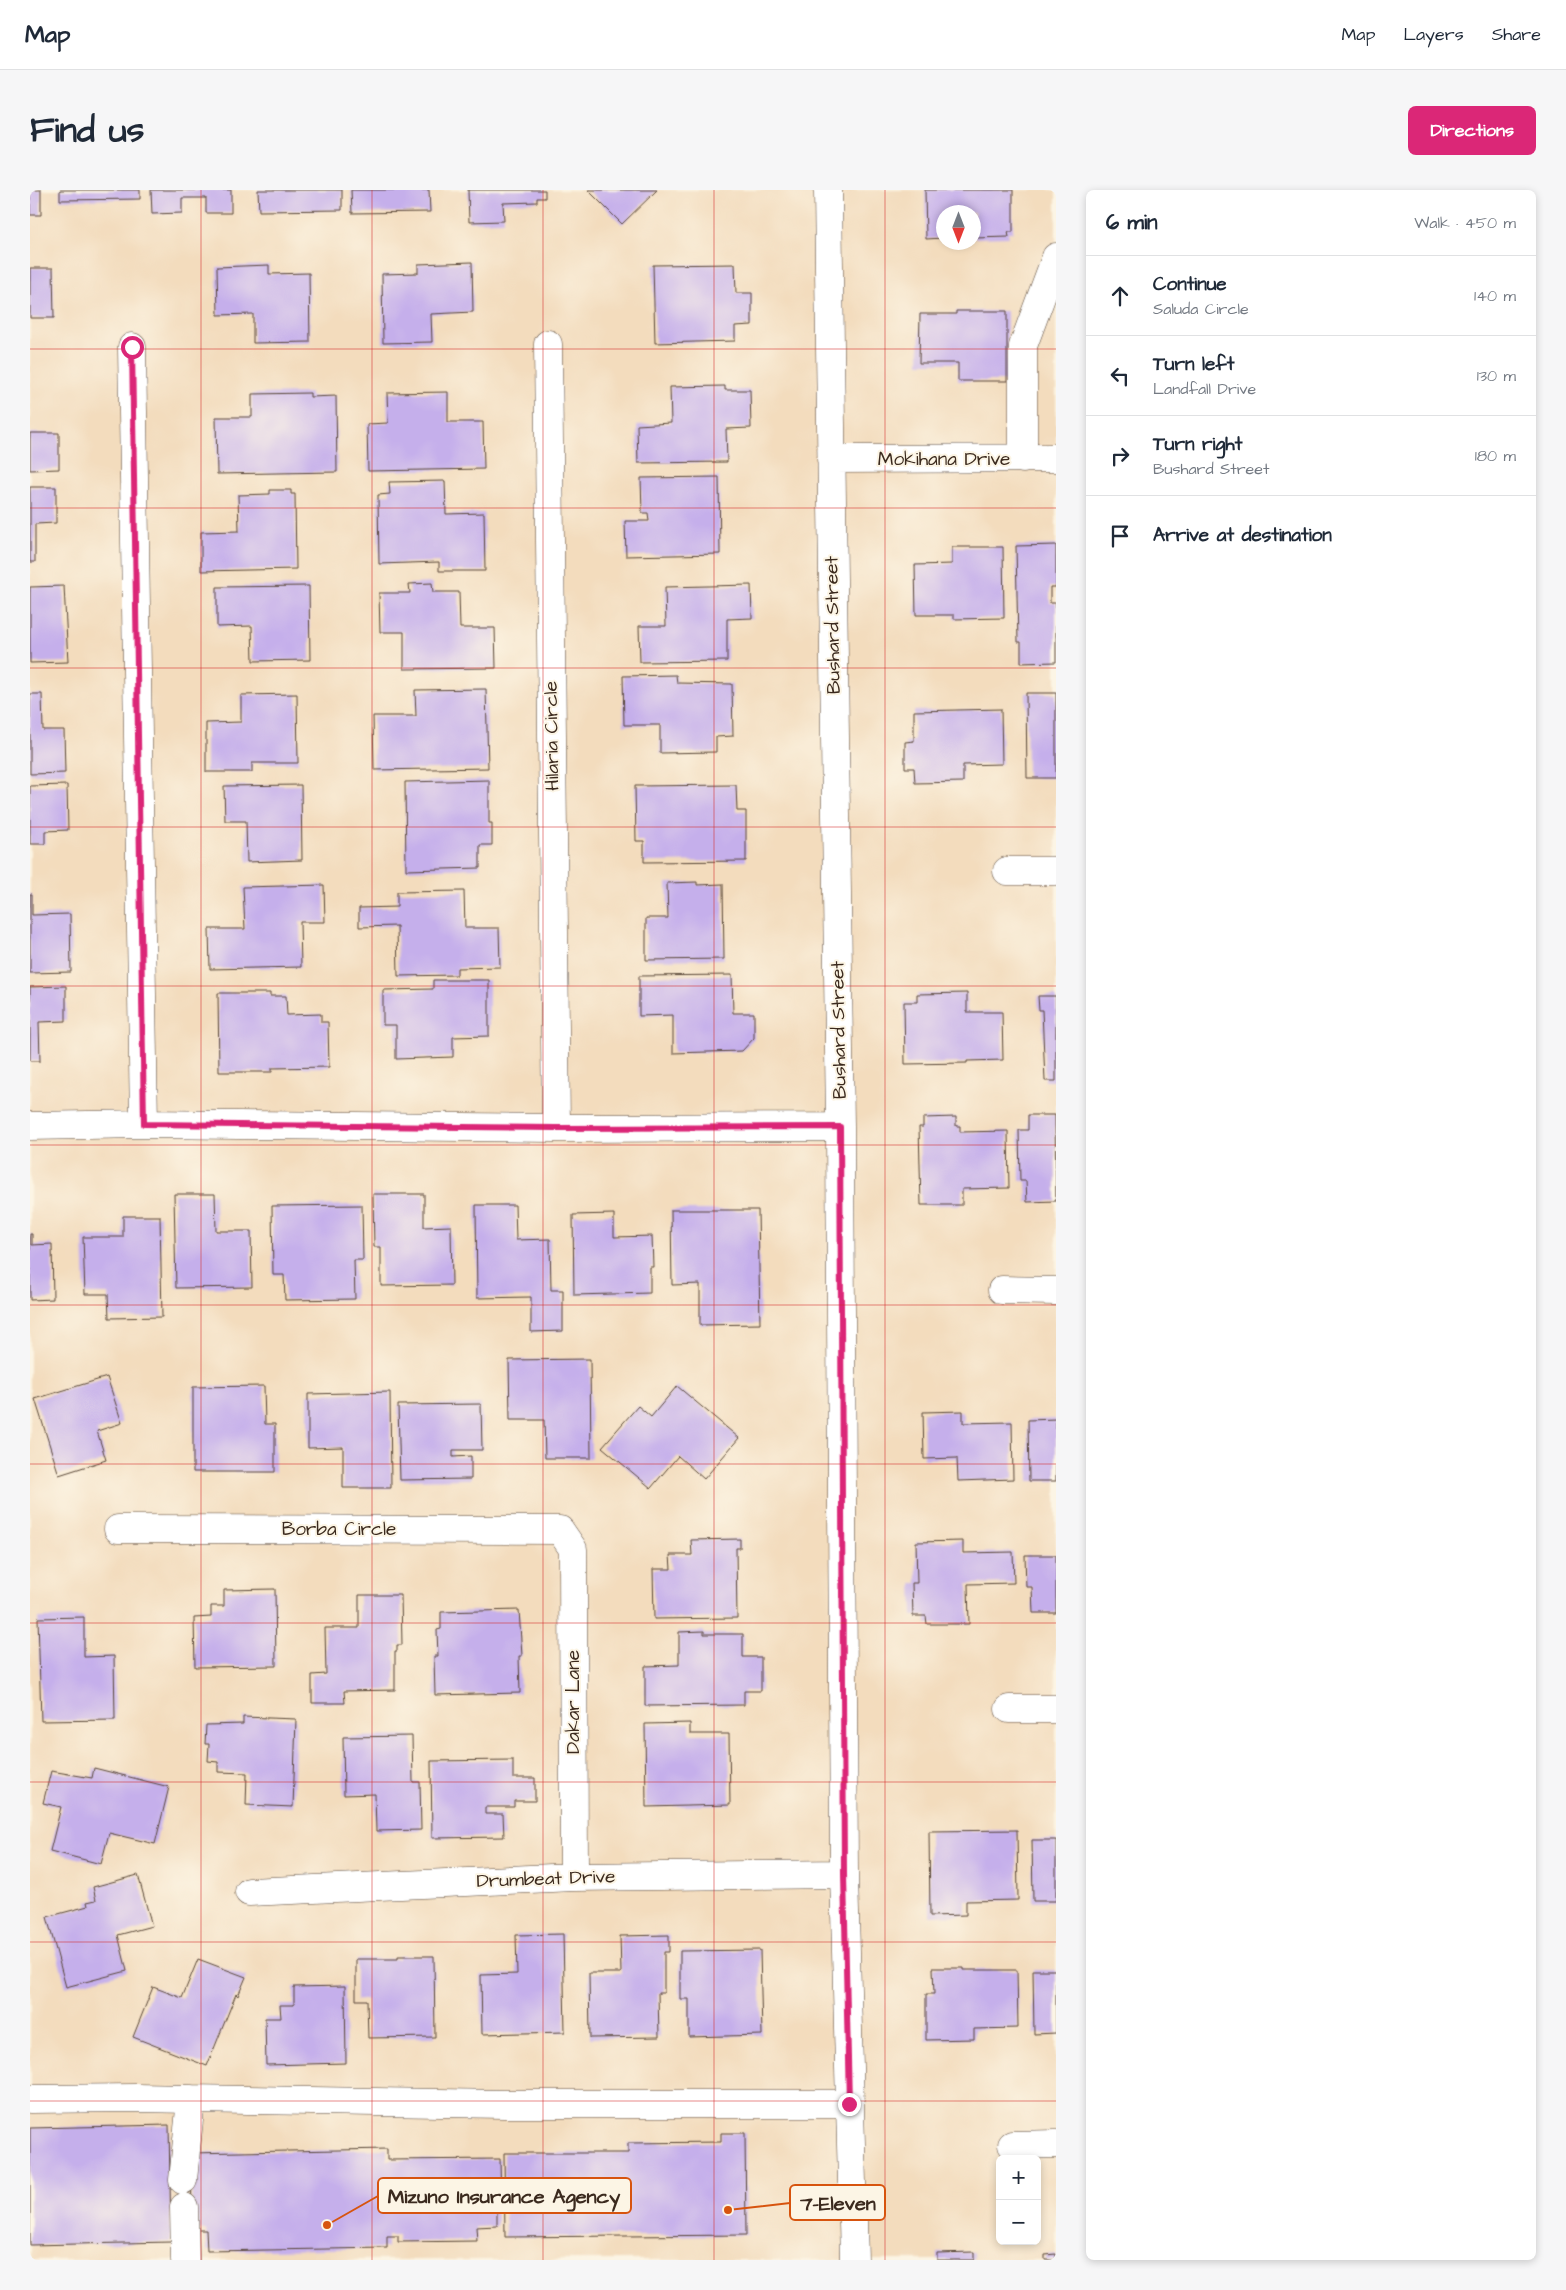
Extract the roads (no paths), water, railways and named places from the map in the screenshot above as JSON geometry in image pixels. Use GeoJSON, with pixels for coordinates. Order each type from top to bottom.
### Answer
{"type":"FeatureCollection","features":[{"type":"Feature","properties":{"kind":"street","name":"Bushard Street"},"geometry":{"type":"LineString","coordinates":[[828,190],[840,1127],[844,1874],[854,2260]]}},
{"type":"Feature","properties":{"kind":"street"},"geometry":{"type":"LineString","coordinates":[[1023,458],[1023,346],[1056,257]]}},
{"type":"Feature","properties":{"kind":"street","name":"Hilaria Circle"},"geometry":{"type":"LineString","coordinates":[[548,344],[556,1128]]}},
{"type":"Feature","properties":{"kind":"street"},"geometry":{"type":"LineString","coordinates":[[132,347],[144,1124]]}},
{"type":"Feature","properties":{"kind":"street","name":"Mokihana Drive"},"geometry":{"type":"LineString","coordinates":[[831,459],[1056,458]]}},
{"type":"Feature","properties":{"kind":"street"},"geometry":{"type":"LineString","coordinates":[[1007,872],[1056,871]]}},
{"type":"Feature","properties":{"kind":"street"},"geometry":{"type":"LineString","coordinates":[[30,1126],[144,1124],[556,1128],[840,1127]]}},
{"type":"Feature","properties":{"kind":"street"},"geometry":{"type":"LineString","coordinates":[[1002,1290],[1056,1291]]}},
{"type":"Feature","properties":{"kind":"street","name":"Borba Circle"},"geometry":{"type":"LineString","coordinates":[[118,1529],[560,1530]]}},
{"type":"Feature","properties":{"kind":"street","name":"Dakar Lane"},"geometry":{"type":"LineString","coordinates":[[560,1530],[573,1549],[574,1877]]}},
{"type":"Feature","properties":{"kind":"street"},"geometry":{"type":"LineString","coordinates":[[1010,1709],[1056,1709]]}},
{"type":"Feature","properties":{"kind":"street","name":"Drumbeat Drive"},"geometry":{"type":"LineString","coordinates":[[248,1892],[574,1877],[844,1874]]}},
{"type":"Feature","properties":{"kind":"street"},"geometry":{"type":"LineString","coordinates":[[30,2099],[136,2098],[504,2104],[849,2104]]}},
{"type":"Feature","properties":{"kind":"street"},"geometry":{"type":"LineString","coordinates":[[183,2180],[191,2099]]}},
{"type":"Feature","properties":{"kind":"street"},"geometry":{"type":"LineString","coordinates":[[1012,2145],[1056,2144]]}},
{"type":"Feature","properties":{"kind":"street"},"geometry":{"type":"LineString","coordinates":[[184,2208],[185,2260]]}},
{"type":"Feature","properties":{"kind":"place","name":"7-Eleven"},"geometry":{"type":"Point","coordinates":[728,2210]}},
{"type":"Feature","properties":{"kind":"place","name":"Mizuno Insurance Agency"},"geometry":{"type":"Point","coordinates":[327,2225]}}]}
